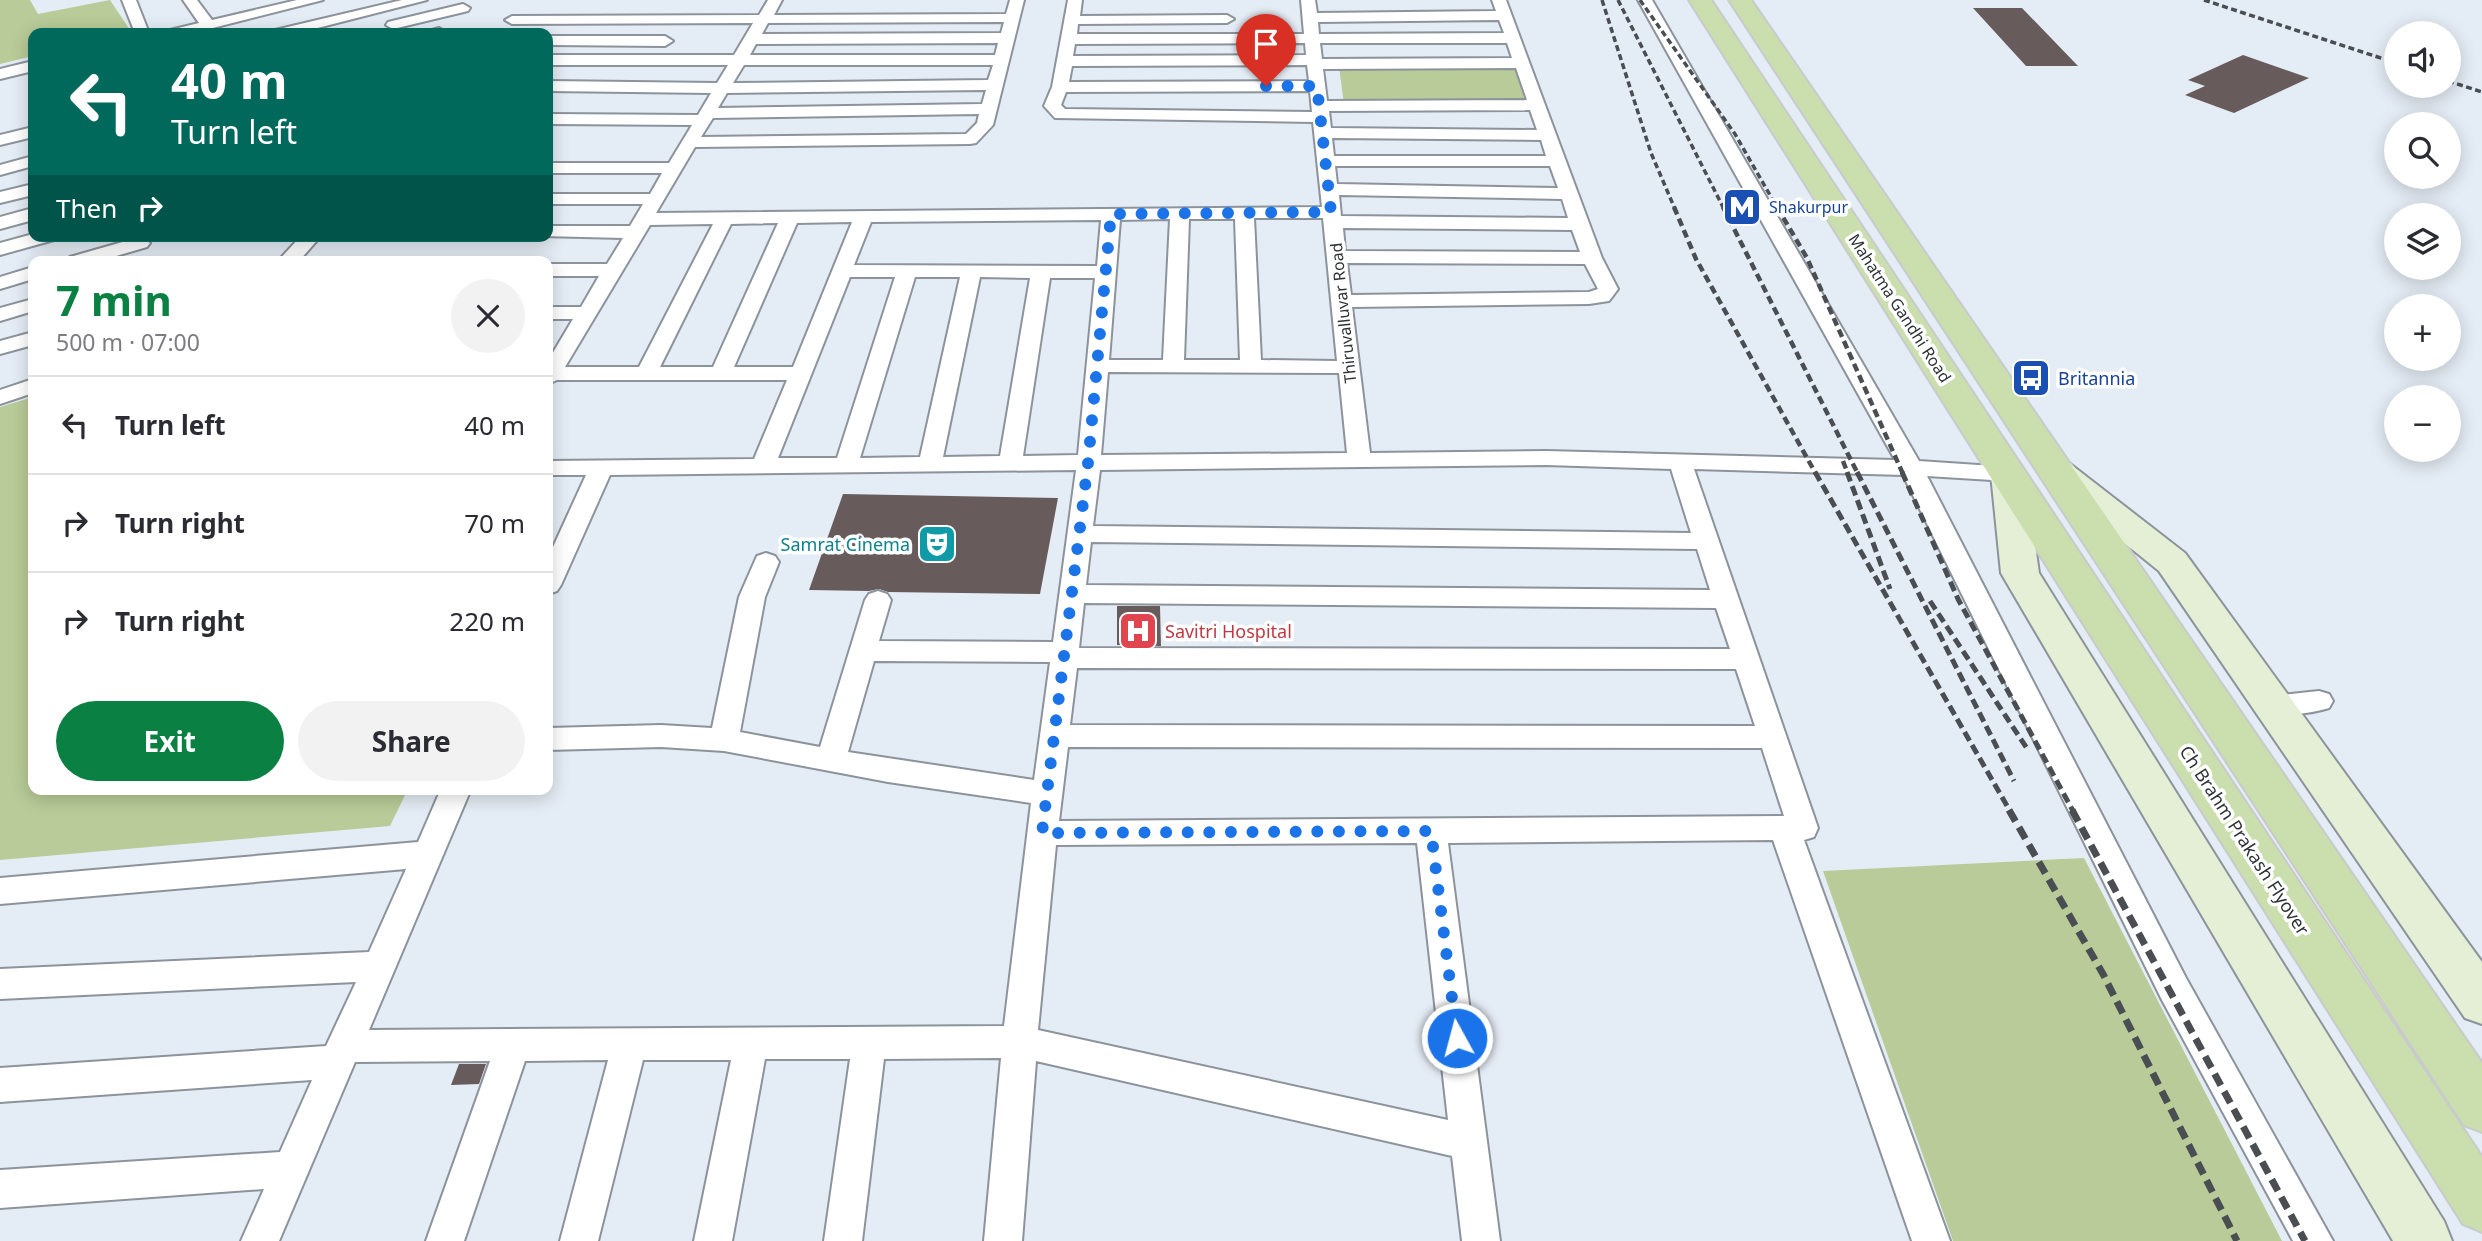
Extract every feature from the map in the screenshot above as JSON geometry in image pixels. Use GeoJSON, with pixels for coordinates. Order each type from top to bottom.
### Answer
{"type":"FeatureCollection","features":[{"type":"Feature","properties":{"kind":"main road","name":"Mahatma Gandhi Road"},"geometry":{"type":"LineString","coordinates":[[1700,0],[2008,474]]}},
{"type":"Feature","properties":{"kind":"main road"},"geometry":{"type":"LineString","coordinates":[[1740,0],[2482,1107]]}},
{"type":"Feature","properties":{"kind":"main road","name":"Ch Brahm Prakash Flyover"},"geometry":{"type":"LineString","coordinates":[[2008,474],[2482,1205]]}},
{"type":"Feature","properties":{"kind":"street"},"geometry":{"type":"LineString","coordinates":[[129,0],[140,28]]}},
{"type":"Feature","properties":{"kind":"street"},"geometry":{"type":"LineString","coordinates":[[190,0],[208,26]]}},
{"type":"Feature","properties":{"kind":"street"},"geometry":{"type":"LineString","coordinates":[[199,28],[264,6],[316,0]]}},
{"type":"Feature","properties":{"kind":"street"},"geometry":{"type":"LineString","coordinates":[[301,28],[420,0]]}},
{"type":"Feature","properties":{"kind":"street"},"geometry":{"type":"LineString","coordinates":[[505,28],[528,0]]}},
{"type":"Feature","properties":{"kind":"street"},"geometry":{"type":"LineString","coordinates":[[557,348],[587,313],[775,0]]}},
{"type":"Feature","properties":{"kind":"street"},"geometry":{"type":"LineString","coordinates":[[690,142],[970,139],[980,132],[989,109],[1010,18],[1017,0]]}},
{"type":"Feature","properties":{"kind":"street"},"geometry":{"type":"LineString","coordinates":[[1075,0],[1060,87],[1052,106],[1061,114],[1321,119],[1547,135]]}},
{"type":"Feature","properties":{"kind":"street"},"geometry":{"type":"LineString","coordinates":[[1227,0],[1227,38]]}},
{"type":"Feature","properties":{"kind":"street"},"geometry":{"type":"LineString","coordinates":[[1645,0],[1911,468],[2174,989],[2314,1241]]}},
{"type":"Feature","properties":{"kind":"street"},"geometry":{"type":"LineString","coordinates":[[379,28],[463,8]]}},
{"type":"Feature","properties":{"kind":"street"},"geometry":{"type":"LineString","coordinates":[[1309,9],[1502,8],[1579,224],[1608,289],[1602,297],[1341,301]]}},
{"type":"Feature","properties":{"kind":"street","name":"Thiruvalluvar Road"},"geometry":{"type":"LineString","coordinates":[[1309,9],[1359,460]]}},
{"type":"Feature","properties":{"kind":"street"},"geometry":{"type":"LineString","coordinates":[[512,20],[1010,18]]}},
{"type":"Feature","properties":{"kind":"street"},"geometry":{"type":"LineString","coordinates":[[1072,20],[1227,19]]}},
{"type":"Feature","properties":{"kind":"street"},"geometry":{"type":"LineString","coordinates":[[652,61],[680,20]]}},
{"type":"Feature","properties":{"kind":"street"},"geometry":{"type":"LineString","coordinates":[[752,39],[1006,38]]}},
{"type":"Feature","properties":{"kind":"street"},"geometry":{"type":"LineString","coordinates":[[1068,39],[1513,38]]}},
{"type":"Feature","properties":{"kind":"street"},"geometry":{"type":"LineString","coordinates":[[553,40],[665,41]]}},
{"type":"Feature","properties":{"kind":"street"},"geometry":{"type":"LineString","coordinates":[[553,61],[1002,60]]}},
{"type":"Feature","properties":{"kind":"street"},"geometry":{"type":"LineString","coordinates":[[1064,61],[1522,63]]}},
{"type":"Feature","properties":{"kind":"street"},"geometry":{"type":"LineString","coordinates":[[0,74],[28,67]]}},
{"type":"Feature","properties":{"kind":"street"},"geometry":{"type":"LineString","coordinates":[[553,86],[722,88],[993,85]]}},
{"type":"Feature","properties":{"kind":"street"},"geometry":{"type":"LineString","coordinates":[[1060,87],[1317,86]]}},
{"type":"Feature","properties":{"kind":"street"},"geometry":{"type":"LineString","coordinates":[[1321,119],[1537,105]]}},
{"type":"Feature","properties":{"kind":"street"},"geometry":{"type":"LineString","coordinates":[[553,118],[989,109]]}},
{"type":"Feature","properties":{"kind":"street"},"geometry":{"type":"LineString","coordinates":[[0,140],[28,133]]}},
{"type":"Feature","properties":{"kind":"street"},"geometry":{"type":"LineString","coordinates":[[1326,162],[1557,161]]}},
{"type":"Feature","properties":{"kind":"street"},"geometry":{"type":"LineString","coordinates":[[0,170],[28,163]]}},
{"type":"Feature","properties":{"kind":"street"},"geometry":{"type":"LineString","coordinates":[[553,168],[674,168]]}},
{"type":"Feature","properties":{"kind":"street"},"geometry":{"type":"LineString","coordinates":[[1329,189],[1569,194]]}},
{"type":"Feature","properties":{"kind":"street"},"geometry":{"type":"LineString","coordinates":[[0,198],[28,190]]}},
{"type":"Feature","properties":{"kind":"street"},"geometry":{"type":"LineString","coordinates":[[553,199],[655,199]]}},
{"type":"Feature","properties":{"kind":"street"},"geometry":{"type":"LineString","coordinates":[[553,232],[725,218],[1244,212],[1579,224]]}},
{"type":"Feature","properties":{"kind":"street"},"geometry":{"type":"LineString","coordinates":[[1244,212],[1251,367]]}},
{"type":"Feature","properties":{"kind":"street"},"geometry":{"type":"LineString","coordinates":[[1173,366],[1180,213]]}},
{"type":"Feature","properties":{"kind":"street"},"geometry":{"type":"LineString","coordinates":[[1003,1241],[1020,1042],[1042,833],[1088,463],[1111,214]]}},
{"type":"Feature","properties":{"kind":"street"},"geometry":{"type":"LineString","coordinates":[[0,223],[28,215]]}},
{"type":"Feature","properties":{"kind":"street"},"geometry":{"type":"LineString","coordinates":[[764,466],[864,216]]}},
{"type":"Feature","properties":{"kind":"street"},"geometry":{"type":"LineString","coordinates":[[721,373],[789,217]]}},
{"type":"Feature","properties":{"kind":"street"},"geometry":{"type":"LineString","coordinates":[[646,374],[725,218]]}},
{"type":"Feature","properties":{"kind":"street"},"geometry":{"type":"LineString","coordinates":[[0,249],[28,241]]}},
{"type":"Feature","properties":{"kind":"street"},"geometry":{"type":"LineString","coordinates":[[91,256],[131,242]]}},
{"type":"Feature","properties":{"kind":"street"},"geometry":{"type":"LineString","coordinates":[[293,256],[306,242]]}},
{"type":"Feature","properties":{"kind":"street"},"geometry":{"type":"LineString","coordinates":[[1336,257],[1592,258]]}},
{"type":"Feature","properties":{"kind":"street"},"geometry":{"type":"LineString","coordinates":[[553,270],[613,270]]}},
{"type":"Feature","properties":{"kind":"street"},"geometry":{"type":"LineString","coordinates":[[842,271],[1105,272]]}},
{"type":"Feature","properties":{"kind":"street"},"geometry":{"type":"LineString","coordinates":[[846,465],[907,271]]}},
{"type":"Feature","properties":{"kind":"street"},"geometry":{"type":"LineString","coordinates":[[930,464],[971,272]]}},
{"type":"Feature","properties":{"kind":"street"},"geometry":{"type":"LineString","coordinates":[[1010,464],[1041,272]]}},
{"type":"Feature","properties":{"kind":"street"},"geometry":{"type":"LineString","coordinates":[[0,283],[28,275]]}},
{"type":"Feature","properties":{"kind":"street"},"geometry":{"type":"LineString","coordinates":[[0,315],[28,307]]}},
{"type":"Feature","properties":{"kind":"street"},"geometry":{"type":"LineString","coordinates":[[553,313],[587,313]]}},
{"type":"Feature","properties":{"kind":"street"},"geometry":{"type":"LineString","coordinates":[[0,348],[28,340]]}},
{"type":"Feature","properties":{"kind":"street"},"geometry":{"type":"LineString","coordinates":[[1097,366],[1349,367]]}},
{"type":"Feature","properties":{"kind":"street"},"geometry":{"type":"LineString","coordinates":[[553,376],[801,373]]}},
{"type":"Feature","properties":{"kind":"street"},"geometry":{"type":"LineString","coordinates":[[0,397],[28,389]]}},
{"type":"Feature","properties":{"kind":"street"},"geometry":{"type":"LineString","coordinates":[[553,468],[1546,458],[1911,468],[2008,474],[2020,573],[2424,1241]]}},
{"type":"Feature","properties":{"kind":"street"},"geometry":{"type":"LineString","coordinates":[[1042,833],[1803,828],[1679,461]]}},
{"type":"Feature","properties":{"kind":"street"},"geometry":{"type":"LineString","coordinates":[[553,574],[601,468]]}},
{"type":"Feature","properties":{"kind":"street"},"geometry":{"type":"LineString","coordinates":[[2052,468],[2172,562],[2482,1002]]}},
{"type":"Feature","properties":{"kind":"street"},"geometry":{"type":"LineString","coordinates":[[1080,534],[1706,541]]}},
{"type":"Feature","properties":{"kind":"street"},"geometry":{"type":"LineString","coordinates":[[724,740],[752,597],[766,562]]}},
{"type":"Feature","properties":{"kind":"street"},"geometry":{"type":"LineString","coordinates":[[1073,594],[1726,599]]}},
{"type":"Feature","properties":{"kind":"street"},"geometry":{"type":"LineString","coordinates":[[831,760],[878,600]]}},
{"type":"Feature","properties":{"kind":"street"},"geometry":{"type":"LineString","coordinates":[[862,651],[1065,655],[1746,659]]}},
{"type":"Feature","properties":{"kind":"street"},"geometry":{"type":"LineString","coordinates":[[2272,704],[2319,701]]}},
{"type":"Feature","properties":{"kind":"street"},"geometry":{"type":"LineString","coordinates":[[553,739],[661,736],[724,740],[831,760],[1048,794]]}},
{"type":"Feature","properties":{"kind":"street"},"geometry":{"type":"LineString","coordinates":[[1055,736],[1772,737]]}},
{"type":"Feature","properties":{"kind":"street"},"geometry":{"type":"LineString","coordinates":[[260,1241],[453,795]]}},
{"type":"Feature","properties":{"kind":"street"},"geometry":{"type":"LineString","coordinates":[[1784,828],[1931,1241]]}},
{"type":"Feature","properties":{"kind":"street"},"geometry":{"type":"LineString","coordinates":[[1431,831],[1481,1241]]}},
{"type":"Feature","properties":{"kind":"street"},"geometry":{"type":"LineString","coordinates":[[0,891],[427,854]]}},
{"type":"Feature","properties":{"kind":"street"},"geometry":{"type":"LineString","coordinates":[[0,984],[377,967]]}},
{"type":"Feature","properties":{"kind":"street"},"geometry":{"type":"LineString","coordinates":[[0,1085],[339,1054],[513,1045],[1020,1042],[1469,1142]]}},
{"type":"Feature","properties":{"kind":"street"},"geometry":{"type":"LineString","coordinates":[[579,1241],[630,1044]]}},
{"type":"Feature","properties":{"kind":"street"},"geometry":{"type":"LineString","coordinates":[[713,1241],[751,1044]]}},
{"type":"Feature","properties":{"kind":"street"},"geometry":{"type":"LineString","coordinates":[[843,1241],[869,1044]]}},
{"type":"Feature","properties":{"kind":"street"},"geometry":{"type":"LineString","coordinates":[[445,1241],[513,1045]]}},
{"type":"Feature","properties":{"kind":"street"},"geometry":{"type":"LineString","coordinates":[[0,1189],[289,1169]]}},
{"type":"Feature","properties":{"kind":"green space"},"geometry":{"type":"Polygon","coordinates":[[[0,0],[30,0],[38,14],[110,0],[129,28],[28,28],[28,57],[0,64],[0,0]]]}},
{"type":"Feature","properties":{"kind":"green space"},"geometry":{"type":"Polygon","coordinates":[[[1339,67],[1514,67],[1526,103],[1344,104],[1339,67]]]}},
{"type":"Feature","properties":{"kind":"green space"},"geometry":{"type":"Polygon","coordinates":[[[28,399],[28,795],[405,795],[390,826],[0,860],[0,407],[28,399]]]}},
{"type":"Feature","properties":{"kind":"green space"},"geometry":{"type":"Polygon","coordinates":[[[2084,858],[2282,1241],[1953,1241],[1823,871],[2084,858]]]}},
{"type":"Feature","properties":{"kind":"building"},"geometry":{"type":"Polygon","coordinates":[[[1973,8],[2022,8],[2078,66],[2026,66],[1973,8]]]}},
{"type":"Feature","properties":{"kind":"building"},"geometry":{"type":"Polygon","coordinates":[[[2243,55],[2309,78],[2234,113],[2185,95],[2205,86],[2188,80],[2243,55]]]}},
{"type":"Feature","properties":{"kind":"building","name":"Samrat Cinema"},"geometry":{"type":"Polygon","coordinates":[[[843,494],[1058,498],[1040,594],[888,592],[879,589],[809,590],[843,494]]]}},
{"type":"Feature","properties":{"kind":"building"},"geometry":{"type":"Polygon","coordinates":[[[1117,606],[1160,606],[1161,646],[1117,645],[1117,606]]]}},
{"type":"Feature","properties":{"kind":"building"},"geometry":{"type":"Polygon","coordinates":[[[459,1064],[486,1064],[479,1084],[451,1085],[459,1064]]]}},
{"type":"Feature","properties":{"kind":"railway"},"geometry":{"type":"LineString","coordinates":[[1602,0],[1651,153],[1675,209]]}},
{"type":"Feature","properties":{"kind":"railway"},"geometry":{"type":"LineString","coordinates":[[1618,0],[1724,209]]}},
{"type":"Feature","properties":{"kind":"railway"},"geometry":{"type":"LineString","coordinates":[[1640,0],[1735,134],[1778,209]]}},
{"type":"Feature","properties":{"kind":"railway"},"geometry":{"type":"LineString","coordinates":[[2204,0],[2384,59]]}},
{"type":"Feature","properties":{"kind":"railway"},"geometry":{"type":"LineString","coordinates":[[2461,85],[2482,92]]}},
{"type":"Feature","properties":{"kind":"railway"},"geometry":{"type":"LineString","coordinates":[[1674,207],[1696,259],[1816,474]]}},
{"type":"Feature","properties":{"kind":"railway"},"geometry":{"type":"LineString","coordinates":[[1723,207],[1858,474]]}},
{"type":"Feature","properties":{"kind":"railway"},"geometry":{"type":"LineString","coordinates":[[1777,207],[1807,258],[1903,474]]}},
{"type":"Feature","properties":{"kind":"railway"},"geometry":{"type":"LineString","coordinates":[[1843,461],[1848,474]]}},
{"type":"Feature","properties":{"kind":"railway"},"geometry":{"type":"LineString","coordinates":[[1815,472],[2010,811]]}},
{"type":"Feature","properties":{"kind":"railway"},"geometry":{"type":"LineString","coordinates":[[1847,472],[1890,589]]}},
{"type":"Feature","properties":{"kind":"railway"},"geometry":{"type":"LineString","coordinates":[[1857,472],[2014,781]]}},
{"type":"Feature","properties":{"kind":"railway"},"geometry":{"type":"LineString","coordinates":[[1902,472],[1958,599],[2073,811]]}},
{"type":"Feature","properties":{"kind":"railway"},"geometry":{"type":"LineString","coordinates":[[1930,601],[2028,750]]}},
{"type":"Feature","properties":{"kind":"railway"},"geometry":{"type":"LineString","coordinates":[[2009,810],[2103,974],[2237,1241]]}},
{"type":"Feature","properties":{"kind":"railway"},"geometry":{"type":"LineString","coordinates":[[2072,810],[2305,1241]]}},
{"type":"Feature","properties":{"kind":"place","name":"Shakurpur"},"geometry":{"type":"Point","coordinates":[1742,207]}},
{"type":"Feature","properties":{"kind":"place","name":"Britannia"},"geometry":{"type":"Point","coordinates":[2031,378]}},
{"type":"Feature","properties":{"kind":"place","name":"Samrat Cinema"},"geometry":{"type":"Point","coordinates":[937,544]}},
{"type":"Feature","properties":{"kind":"place","name":"Savitri Hospital"},"geometry":{"type":"Point","coordinates":[1138,631]}},
{"type":"Feature","properties":{"kind":"route"},"geometry":{"type":"LineString","coordinates":[[1266,86],[1317,86],[1331,212],[1111,214],[1088,463],[1042,833],[1431,831],[1457,1038]]}}]}
